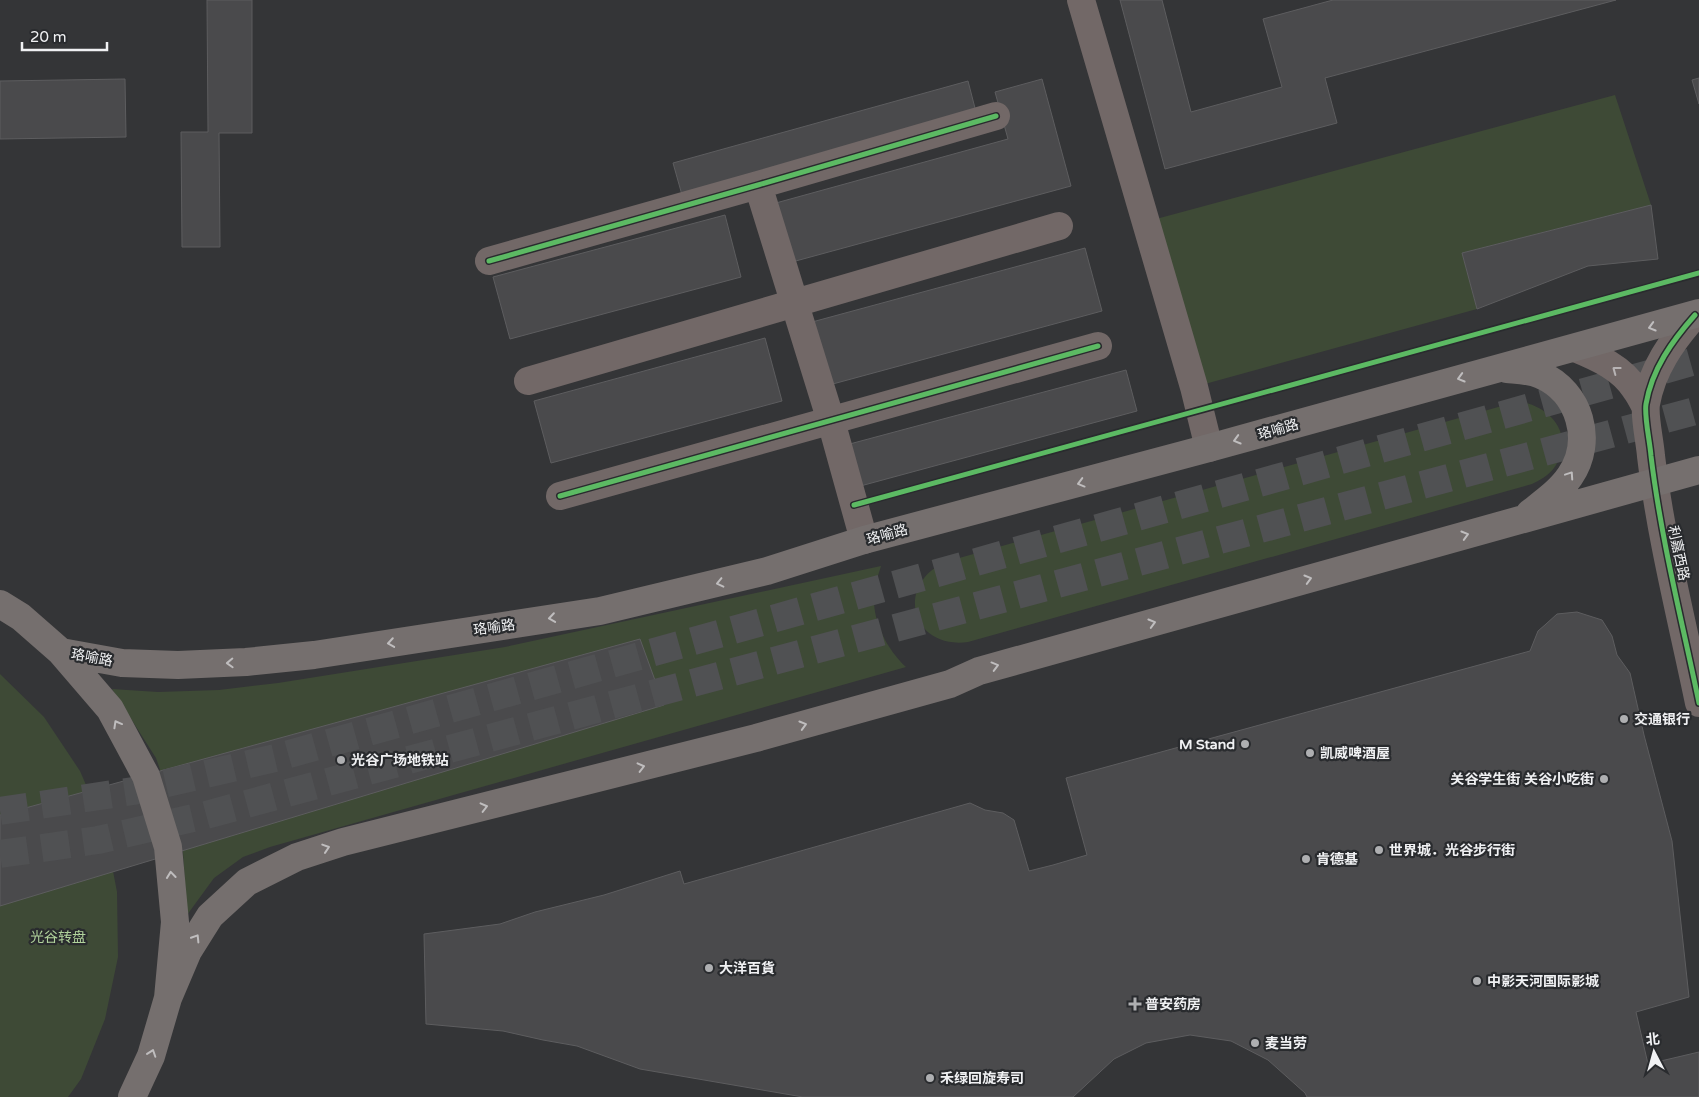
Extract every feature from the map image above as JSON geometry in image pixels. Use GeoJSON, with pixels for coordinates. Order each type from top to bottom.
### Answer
{"type":"FeatureCollection","features":[{"type":"Feature","properties":{"kind":"highway","name":"珞喻路"},"geometry":{"type":"LineString","coordinates":[[61,652],[122,663],[178,665],[246,662],[314,655],[600,611],[768,571],[864,540],[1209,448],[1697,314]]}},
{"type":"Feature","properties":{"kind":"highway"},"geometry":{"type":"LineString","coordinates":[[1497,368],[1524,370],[1541,375],[1556,384],[1568,396],[1577,411],[1582,427],[1582,445],[1578,461],[1570,477],[1559,490],[1521,520]]}},
{"type":"Feature","properties":{"kind":"highway"},"geometry":{"type":"LineString","coordinates":[[132,1097],[152,1056],[168,998],[188,951],[210,916],[247,882],[296,857],[343,842],[756,738],[950,684],[979,670],[1699,470]]}},
{"type":"Feature","properties":{"kind":"highway"},"geometry":{"type":"LineString","coordinates":[[0,604],[21,617],[61,652],[110,710],[146,776],[168,847],[175,922],[168,998]]}},
{"type":"Feature","properties":{"kind":"street"},"geometry":{"type":"LineString","coordinates":[[1082,0],[1194,387],[1209,448]]}},
{"type":"Feature","properties":{"kind":"street"},"geometry":{"type":"LineString","coordinates":[[489,261],[758,186],[996,116]]}},
{"type":"Feature","properties":{"kind":"street"},"geometry":{"type":"LineString","coordinates":[[758,186],[795,304],[864,540]]}},
{"type":"Feature","properties":{"kind":"street"},"geometry":{"type":"LineString","coordinates":[[528,381],[1059,226]]}},
{"type":"Feature","properties":{"kind":"street"},"geometry":{"type":"LineString","coordinates":[[1645,406],[1650,385],[1657,368],[1678,334],[1697,314]]}},
{"type":"Feature","properties":{"kind":"street"},"geometry":{"type":"LineString","coordinates":[[560,496],[1098,346]]}},
{"type":"Feature","properties":{"kind":"street"},"geometry":{"type":"LineString","coordinates":[[1575,348],[1595,357],[1622,374],[1635,387],[1645,406]]}},
{"type":"Feature","properties":{"kind":"street","name":"利嘉西路"},"geometry":{"type":"LineString","coordinates":[[1645,406],[1654,482],[1699,703]]}},
{"type":"Feature","properties":{"kind":"green space"},"geometry":{"type":"Polygon","coordinates":[[[1615,95],[1651,205],[1462,253],[1477,309],[1194,387],[1145,222],[1615,95]]]}},
{"type":"Feature","properties":{"kind":"green space"},"geometry":{"type":"Polygon","coordinates":[[[1522,402],[1533,405],[1552,418],[1562,436],[1560,457],[1554,468],[1547,476],[1532,484],[968,642],[949,642],[934,636],[923,627],[916,614],[915,600],[919,586],[929,573],[945,562],[1509,404],[1522,402]]]}},
{"type":"Feature","properties":{"kind":"green space"},"geometry":{"type":"Polygon","coordinates":[[[881,566],[874,590],[875,613],[882,633],[892,651],[906,667],[270,847],[243,857],[214,878],[187,915],[183,852],[175,813],[156,758],[112,689],[158,692],[219,690],[278,683],[505,647],[881,566]]]}},
{"type":"Feature","properties":{"kind":"green space","name":"光谷转盘"},"geometry":{"type":"Polygon","coordinates":[[[0,674],[44,717],[80,771],[105,829],[117,892],[118,957],[105,1019],[81,1079],[68,1097],[0,1097],[0,674]]]}},
{"type":"Feature","properties":{"kind":"building"},"geometry":{"type":"Polygon","coordinates":[[[207,0],[252,0],[252,133],[219,133],[220,247],[182,247],[181,132],[208,132],[207,0]]]}},
{"type":"Feature","properties":{"kind":"building"},"geometry":{"type":"Polygon","coordinates":[[[1120,0],[1162,0],[1191,112],[1282,87],[1263,19],[1333,0],[1616,0],[1325,78],[1337,123],[1165,169],[1120,0]]]}},
{"type":"Feature","properties":{"kind":"building"},"geometry":{"type":"Polygon","coordinates":[[[1699,78],[1699,104],[1692,80],[1699,78]]]}},
{"type":"Feature","properties":{"kind":"building"},"geometry":{"type":"Polygon","coordinates":[[[125,79],[126,137],[0,139],[0,81],[125,79]]]}},
{"type":"Feature","properties":{"kind":"building"},"geometry":{"type":"Polygon","coordinates":[[[1042,79],[1071,186],[781,265],[765,206],[1008,139],[995,92],[1042,79]]]}},
{"type":"Feature","properties":{"kind":"building"},"geometry":{"type":"Polygon","coordinates":[[[968,81],[976,112],[682,195],[673,163],[968,81]]]}},
{"type":"Feature","properties":{"kind":"building"},"geometry":{"type":"Polygon","coordinates":[[[1651,205],[1658,259],[1588,266],[1477,309],[1462,253],[1651,205]]]}},
{"type":"Feature","properties":{"kind":"building"},"geometry":{"type":"Polygon","coordinates":[[[725,215],[741,277],[510,339],[493,277],[725,215]]]}},
{"type":"Feature","properties":{"kind":"building"},"geometry":{"type":"Polygon","coordinates":[[[1085,248],[1102,311],[818,388],[801,325],[1085,248]]]}},
{"type":"Feature","properties":{"kind":"building"},"geometry":{"type":"Polygon","coordinates":[[[765,338],[782,401],[551,463],[534,401],[765,338]]]}},
{"type":"Feature","properties":{"kind":"building"},"geometry":{"type":"Polygon","coordinates":[[[1126,370],[1137,411],[842,491],[831,449],[1126,370]]]}},
{"type":"Feature","properties":{"kind":"building","name":"世界城．光谷步行街"},"geometry":{"type":"Polygon","coordinates":[[[1577,612],[1602,620],[1612,636],[1617,655],[1630,673],[1672,841],[1689,997],[1636,1012],[1648,1064],[1699,1052],[1699,1097],[1307,1097],[1305,1093],[1268,1060],[1231,1041],[1190,1035],[1146,1043],[1114,1059],[1073,1097],[803,1097],[640,1069],[577,1046],[503,1031],[426,1024],[424,934],[500,924],[535,912],[604,895],[680,871],[684,884],[970,803],[985,810],[1003,813],[1014,820],[1029,871],[1053,865],[1087,855],[1066,778],[1530,651],[1538,631],[1557,614],[1577,612]]]}},
{"type":"Feature","properties":{"kind":"building","name":"光谷广场地铁站"},"geometry":{"type":"Polygon","coordinates":[[[640,639],[664,705],[0,906],[0,815],[640,639]]]}},
{"type":"Feature","properties":{"kind":"tunnel"},"geometry":{"type":"LineString","coordinates":[[0,811],[133,791],[275,758],[1699,360]]}},
{"type":"Feature","properties":{"kind":"tunnel"},"geometry":{"type":"LineString","coordinates":[[0,854],[98,840],[206,815],[1699,410]]}},
{"type":"Feature","properties":{"kind":"cycle path"},"geometry":{"type":"LineString","coordinates":[[489,261],[996,116]]}},
{"type":"Feature","properties":{"kind":"cycle path"},"geometry":{"type":"LineString","coordinates":[[854,505],[1699,273]]}},
{"type":"Feature","properties":{"kind":"cycle path"},"geometry":{"type":"LineString","coordinates":[[1695,315],[1678,335],[1658,367],[1649,391],[1646,409],[1647,429],[1660,518],[1699,703]]}},
{"type":"Feature","properties":{"kind":"cycle path"},"geometry":{"type":"LineString","coordinates":[[560,496],[1098,346]]}},
{"type":"Feature","properties":{"kind":"place","name":"交通银行"},"geometry":{"type":"Point","coordinates":[1624,719]}},
{"type":"Feature","properties":{"kind":"place","name":"M Stand"},"geometry":{"type":"Point","coordinates":[1245,744]}},
{"type":"Feature","properties":{"kind":"place","name":"凯威啤酒屋"},"geometry":{"type":"Point","coordinates":[1310,753]}},
{"type":"Feature","properties":{"kind":"place","name":"光谷广场地铁站"},"geometry":{"type":"Point","coordinates":[341,760]}},
{"type":"Feature","properties":{"kind":"place","name":"关谷学生街 关谷小吃街"},"geometry":{"type":"Point","coordinates":[1604,779]}},
{"type":"Feature","properties":{"kind":"place","name":"世界城．光谷步行街"},"geometry":{"type":"Point","coordinates":[1379,850]}},
{"type":"Feature","properties":{"kind":"place","name":"肯德基"},"geometry":{"type":"Point","coordinates":[1306,859]}},
{"type":"Feature","properties":{"kind":"place","name":"大洋百貨"},"geometry":{"type":"Point","coordinates":[709,968]}},
{"type":"Feature","properties":{"kind":"place","name":"中影天河国际影城"},"geometry":{"type":"Point","coordinates":[1477,981]}},
{"type":"Feature","properties":{"kind":"place","name":"普安药房"},"geometry":{"type":"Point","coordinates":[1135,1004]}},
{"type":"Feature","properties":{"kind":"place","name":"麦当劳"},"geometry":{"type":"Point","coordinates":[1255,1043]}},
{"type":"Feature","properties":{"kind":"place","name":"禾绿回旋寿司"},"geometry":{"type":"Point","coordinates":[930,1078]}}]}
